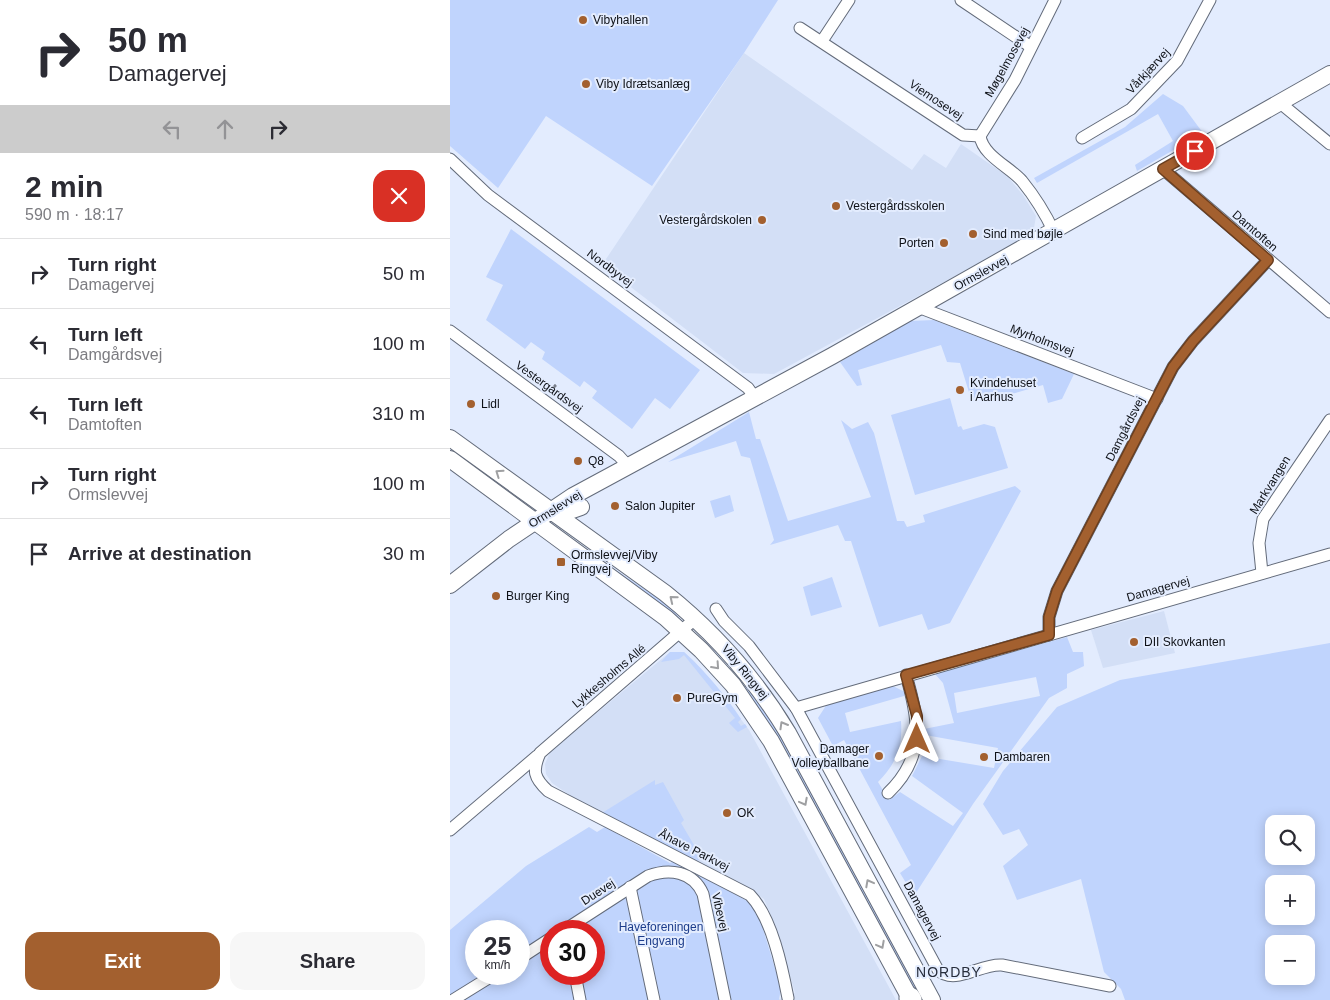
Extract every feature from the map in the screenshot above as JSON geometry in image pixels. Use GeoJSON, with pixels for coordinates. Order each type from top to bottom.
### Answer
{"type":"FeatureCollection","features":[{"type":"Feature","properties":{"kind":"main road","name":"Ormslevvej"},"geometry":{"type":"LineString","coordinates":[[450,585],[487,558],[509,538],[552,512],[573,496],[755,398],[1054,232],[1330,74]]}},
{"type":"Feature","properties":{"kind":"main road","name":"Viby Ringvej"},"geometry":{"type":"LineString","coordinates":[[450,438],[650,581],[696,618],[742,667],[774,710],[932,1000]]}},
{"type":"Feature","properties":{"kind":"main road","name":"Viby Ringvej"},"geometry":{"type":"LineString","coordinates":[[450,459],[682,632],[718,667],[758,719],[911,1000]]}},
{"type":"Feature","properties":{"kind":"main road","name":"Ormslevvej"},"geometry":{"type":"LineString","coordinates":[[574,526],[574,517],[581,507],[629,467]]}},
{"type":"Feature","properties":{"kind":"main road"},"geometry":{"type":"LineString","coordinates":[[478,479],[552,512],[572,511],[581,507]]}},
{"type":"Feature","properties":{"kind":"main road"},"geometry":{"type":"LineString","coordinates":[[535,521],[553,526],[650,581]]}},
{"type":"Feature","properties":{"kind":"main road","name":"Ormslevvej"},"geometry":{"type":"LineString","coordinates":[[487,558],[526,538],[544,536],[557,539]]}},
{"type":"Feature","properties":{"kind":"street"},"geometry":{"type":"LineString","coordinates":[[822,40],[849,0]]}},
{"type":"Feature","properties":{"kind":"street"},"geometry":{"type":"LineString","coordinates":[[961,0],[1032,47]]}},
{"type":"Feature","properties":{"kind":"street","name":"Møgelmosevej"},"geometry":{"type":"LineString","coordinates":[[980,136],[1015,80],[1055,0]]}},
{"type":"Feature","properties":{"kind":"street","name":"Vårkjærvej"},"geometry":{"type":"LineString","coordinates":[[1082,138],[1131,109],[1177,62],[1210,0]]}},
{"type":"Feature","properties":{"kind":"street","name":"Viemosevej"},"geometry":{"type":"LineString","coordinates":[[800,28],[822,40],[963,135],[980,136]]}},
{"type":"Feature","properties":{"kind":"street"},"geometry":{"type":"LineString","coordinates":[[1279,102],[1330,144]]}},
{"type":"Feature","properties":{"kind":"street"},"geometry":{"type":"LineString","coordinates":[[980,136],[984,149],[1009,168],[1031,192],[1054,232]]}},
{"type":"Feature","properties":{"kind":"street","name":"Nordbyvej"},"geometry":{"type":"LineString","coordinates":[[450,159],[488,195],[748,388],[755,398]]}},
{"type":"Feature","properties":{"kind":"street","name":"Damtoften"},"geometry":{"type":"LineString","coordinates":[[1163,169],[1330,312]]}},
{"type":"Feature","properties":{"kind":"street","name":"Damgårdsvej"},"geometry":{"type":"LineString","coordinates":[[1049,635],[1049,617],[1057,591],[1156,399],[1183,353],[1268,260]]}},
{"type":"Feature","properties":{"kind":"street","name":"Myrholmsvej"},"geometry":{"type":"LineString","coordinates":[[918,307],[1156,399]]}},
{"type":"Feature","properties":{"kind":"street","name":"Vestergårdsvej"},"geometry":{"type":"LineString","coordinates":[[450,331],[619,456],[629,467]]}},
{"type":"Feature","properties":{"kind":"street","name":"Markvangen"},"geometry":{"type":"LineString","coordinates":[[1262,573],[1258,543],[1263,519],[1330,420]]}},
{"type":"Feature","properties":{"kind":"street"},"geometry":{"type":"LineString","coordinates":[[450,430],[475,456]]}},
{"type":"Feature","properties":{"kind":"street","name":"Damagervej"},"geometry":{"type":"LineString","coordinates":[[796,708],[1330,554]]}},
{"type":"Feature","properties":{"kind":"street","name":"Damagervej"},"geometry":{"type":"LineString","coordinates":[[716,609],[724,621],[749,646],[796,708],[938,970],[942,974],[953,977],[990,964],[996,964],[1110,986]]}},
{"type":"Feature","properties":{"kind":"street","name":"Lykkesholms Allé"},"geometry":{"type":"LineString","coordinates":[[450,830],[696,618]]}},
{"type":"Feature","properties":{"kind":"street"},"geometry":{"type":"LineString","coordinates":[[888,793],[908,766],[917,739],[917,716],[906,675]]}},
{"type":"Feature","properties":{"kind":"street","name":"Åhave Parkvej"},"geometry":{"type":"LineString","coordinates":[[540,753],[534,772],[538,781],[548,791],[750,895],[758,903],[767,922],[788,998]]}},
{"type":"Feature","properties":{"kind":"street","name":"Vibevej"},"geometry":{"type":"LineString","coordinates":[[648,876],[662,870],[670,870],[699,884],[703,894],[725,1000]]}},
{"type":"Feature","properties":{"kind":"street","name":"Duevej"},"geometry":{"type":"LineString","coordinates":[[580,920],[648,876]]}},
{"type":"Feature","properties":{"kind":"street"},"geometry":{"type":"LineString","coordinates":[[630,887],[654,1000]]}},
{"type":"Feature","properties":{"kind":"street"},"geometry":{"type":"LineString","coordinates":[[453,1000],[477,985]]}},
{"type":"Feature","properties":{"kind":"street"},"geometry":{"type":"LineString","coordinates":[[577,985],[580,1000]]}},
{"type":"Feature","properties":{"kind":"shaded area","name":"Vestergårdsskolen"},"geometry":{"type":"Polygon","coordinates":[[[744,53],[912,170],[924,154],[946,168],[961,144],[1007,176],[1023,195],[1036,216],[1033,234],[774,374],[743,373],[602,265],[744,53]]]}},
{"type":"Feature","properties":{"kind":"shaded area","name":"DII Skovkanten"},"geometry":{"type":"Polygon","coordinates":[[[1164,611],[1175,653],[1103,668],[1091,630],[1164,611]]]}},
{"type":"Feature","properties":{"kind":"shaded area"},"geometry":{"type":"Polygon","coordinates":[[[670,652],[684,652],[694,661],[716,686],[749,730],[896,1000],[777,1000],[795,993],[776,928],[764,899],[745,886],[574,798],[552,783],[546,774],[545,764],[550,752],[670,652]]]}},
{"type":"Feature","properties":{"kind":"green space","name":"Viby Idrætsanlæg"},"geometry":{"type":"Polygon","coordinates":[[[450,0],[778,0],[744,53],[652,186],[546,116],[498,188],[450,146],[450,0]]]}},
{"type":"Feature","properties":{"kind":"green space"},"geometry":{"type":"Polygon","coordinates":[[[1163,94],[1183,106],[1203,133],[1137,171],[1135,165],[1173,141],[1158,114],[1037,183],[1034,178],[1125,127],[1163,94]]]}},
{"type":"Feature","properties":{"kind":"green space"},"geometry":{"type":"Polygon","coordinates":[[[511,229],[700,370],[670,409],[655,398],[632,429],[592,398],[597,391],[584,381],[580,387],[542,359],[545,352],[531,342],[525,349],[486,320],[503,285],[486,277],[511,229]]]}},
{"type":"Feature","properties":{"kind":"green space"},"geometry":{"type":"Polygon","coordinates":[[[934,320],[1074,374],[1062,399],[1048,403],[1043,385],[1008,395],[1007,392],[972,402],[960,363],[947,362],[941,345],[858,370],[862,385],[857,386],[840,362],[910,321],[934,320]]]}},
{"type":"Feature","properties":{"kind":"green space"},"geometry":{"type":"Polygon","coordinates":[[[950,398],[958,427],[961,426],[963,430],[984,424],[995,427],[1008,468],[915,495],[891,415],[950,398]]]}},
{"type":"Feature","properties":{"kind":"green space"},"geometry":{"type":"Polygon","coordinates":[[[749,412],[756,439],[760,439],[788,521],[871,497],[841,420],[852,429],[868,422],[874,433],[897,521],[904,521],[907,527],[925,522],[923,515],[1015,486],[1021,491],[950,623],[928,630],[922,614],[879,627],[851,541],[845,541],[838,525],[770,545],[774,540],[750,458],[741,456],[736,441],[668,462],[749,412]]]}},
{"type":"Feature","properties":{"kind":"green space"},"geometry":{"type":"Polygon","coordinates":[[[730,495],[734,511],[715,518],[710,501],[730,495]]]}},
{"type":"Feature","properties":{"kind":"green space"},"geometry":{"type":"Polygon","coordinates":[[[572,540],[672,608],[680,619],[678,620],[572,540]]]}},
{"type":"Feature","properties":{"kind":"green space"},"geometry":{"type":"Polygon","coordinates":[[[832,577],[842,607],[811,616],[803,587],[832,577]]]}},
{"type":"Feature","properties":{"kind":"green space"},"geometry":{"type":"Polygon","coordinates":[[[696,634],[708,644],[769,714],[925,1000],[919,1000],[776,739],[696,634]]]}},
{"type":"Feature","properties":{"kind":"green space"},"geometry":{"type":"Polygon","coordinates":[[[1067,637],[1073,652],[1083,652],[1084,666],[1067,674],[1067,688],[1049,698],[973,804],[914,896],[900,873],[911,865],[844,740],[833,746],[818,718],[827,704],[893,686],[905,692],[904,696],[845,713],[850,732],[901,721],[901,739],[897,755],[894,762],[878,782],[889,800],[900,792],[953,826],[963,813],[912,776],[922,756],[994,768],[998,748],[925,735],[924,729],[954,723],[943,683],[935,674],[1067,637]],[[1036,677],[954,693],[957,713],[1040,696],[1036,677]]]}},
{"type":"Feature","properties":{"kind":"green space"},"geometry":{"type":"Polygon","coordinates":[[[1330,643],[1330,1000],[1125,1000],[1121,989],[1104,972],[1081,879],[1017,900],[1003,866],[1028,845],[1019,829],[1003,835],[983,804],[1003,771],[1057,707],[1120,680],[1330,643]]]}},
{"type":"Feature","properties":{"kind":"green space"},"geometry":{"type":"Polygon","coordinates":[[[670,652],[684,652],[728,701],[741,719],[738,722],[741,726],[745,724],[747,727],[738,732],[729,723],[735,718],[684,655],[679,659],[661,662],[670,652]]]}},
{"type":"Feature","properties":{"kind":"green space"},"geometry":{"type":"Polygon","coordinates":[[[655,780],[655,785],[663,782],[684,820],[681,823],[694,845],[697,844],[703,857],[697,861],[602,813],[655,780]]]}},
{"type":"Feature","properties":{"kind":"green space","name":"Haveforeningen Engvang"},"geometry":{"type":"Polygon","coordinates":[[[589,827],[597,832],[605,827],[670,863],[674,861],[751,903],[760,919],[781,988],[779,1000],[450,1000],[450,930],[526,866],[589,827]]]}},
{"type":"Feature","properties":{"kind":"place","name":"Vibyhallen"},"geometry":{"type":"Point","coordinates":[583,20]}},
{"type":"Feature","properties":{"kind":"place","name":"Viby Idrætsanlæg"},"geometry":{"type":"Point","coordinates":[586,84]}},
{"type":"Feature","properties":{"kind":"place","name":"Vestergårdsskolen"},"geometry":{"type":"Point","coordinates":[836,206]}},
{"type":"Feature","properties":{"kind":"place","name":"Vestergårdskolen"},"geometry":{"type":"Point","coordinates":[762,220]}},
{"type":"Feature","properties":{"kind":"place","name":"Sind med bøjle"},"geometry":{"type":"Point","coordinates":[973,234]}},
{"type":"Feature","properties":{"kind":"place","name":"Porten"},"geometry":{"type":"Point","coordinates":[944,243]}},
{"type":"Feature","properties":{"kind":"place","name":"Kvindehuset i Aarhus"},"geometry":{"type":"Point","coordinates":[960,390]}},
{"type":"Feature","properties":{"kind":"place","name":"Lidl"},"geometry":{"type":"Point","coordinates":[471,404]}},
{"type":"Feature","properties":{"kind":"place","name":"Q8"},"geometry":{"type":"Point","coordinates":[578,461]}},
{"type":"Feature","properties":{"kind":"place","name":"Salon Jupiter"},"geometry":{"type":"Point","coordinates":[615,506]}},
{"type":"Feature","properties":{"kind":"place","name":"Ormslevvej/Viby Ringvej"},"geometry":{"type":"Point","coordinates":[561,562]}},
{"type":"Feature","properties":{"kind":"place","name":"Burger King"},"geometry":{"type":"Point","coordinates":[496,596]}},
{"type":"Feature","properties":{"kind":"place","name":"DII Skovkanten"},"geometry":{"type":"Point","coordinates":[1134,642]}},
{"type":"Feature","properties":{"kind":"place","name":"PureGym"},"geometry":{"type":"Point","coordinates":[677,698]}},
{"type":"Feature","properties":{"kind":"place","name":"Damager Volleyballbane"},"geometry":{"type":"Point","coordinates":[879,756]}},
{"type":"Feature","properties":{"kind":"place","name":"Dambaren"},"geometry":{"type":"Point","coordinates":[984,757]}},
{"type":"Feature","properties":{"kind":"place","name":"OK"},"geometry":{"type":"Point","coordinates":[727,813]}},
{"type":"Feature","properties":{"kind":"district","name":"NORDBY"},"geometry":{"type":"Point","coordinates":[949,972]}},
{"type":"Feature","properties":{"kind":"route"},"geometry":{"type":"LineString","coordinates":[[917,739],[917,716],[906,675],[1049,635],[1049,617],[1057,591],[1173,367],[1193,341],[1268,260],[1163,169],[1195,151]]}}]}
